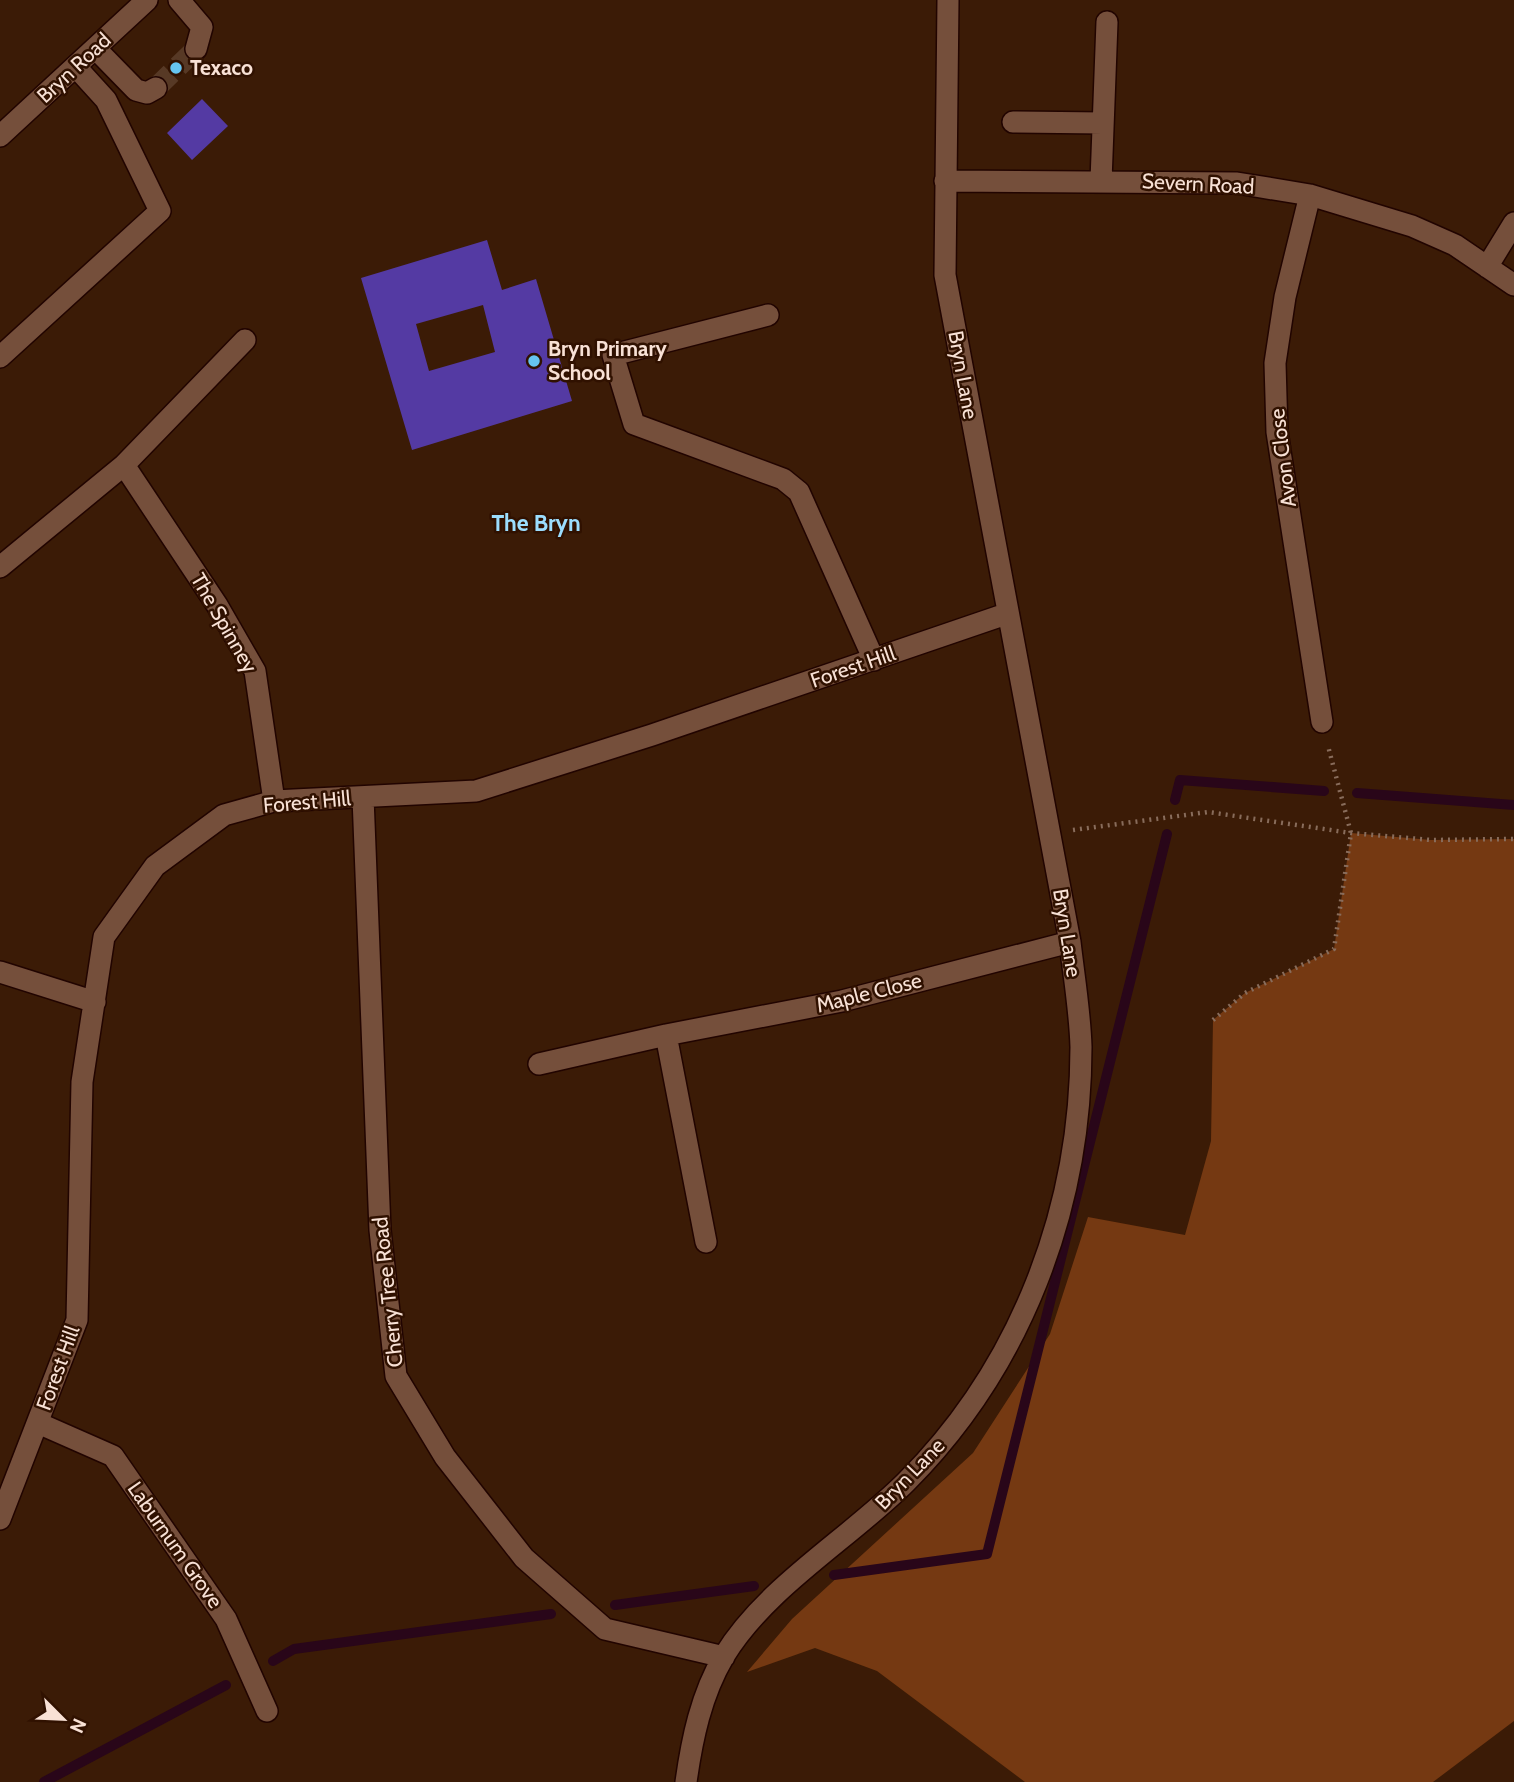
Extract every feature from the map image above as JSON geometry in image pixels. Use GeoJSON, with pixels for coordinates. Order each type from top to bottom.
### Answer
{"type":"FeatureCollection","features":[{"type":"Feature","properties":{"kind":"street","name":"Bryn Road"},"geometry":{"type":"LineString","coordinates":[[0,136],[147,0]]}},
{"type":"Feature","properties":{"kind":"street"},"geometry":{"type":"LineString","coordinates":[[179,0],[202,27],[200,43],[196,49]]}},
{"type":"Feature","properties":{"kind":"street","name":"Bryn Lane"},"geometry":{"type":"LineString","coordinates":[[686,1782],[691,1745],[707,1692],[724,1657],[748,1624],[905,1483],[933,1454],[984,1385],[1025,1313],[1055,1233],[1074,1140],[1081,1045],[1070,942],[1006,614],[945,275],[948,0]]}},
{"type":"Feature","properties":{"kind":"street"},"geometry":{"type":"LineString","coordinates":[[1101,181],[1107,22]]}},
{"type":"Feature","properties":{"kind":"street"},"geometry":{"type":"LineString","coordinates":[[96,48],[136,90],[147,93],[156,88]]}},
{"type":"Feature","properties":{"kind":"street"},"geometry":{"type":"LineString","coordinates":[[0,357],[160,211],[106,100],[76,67]]}},
{"type":"Feature","properties":{"kind":"street"},"geometry":{"type":"LineString","coordinates":[[1013,122],[1103,123]]}},
{"type":"Feature","properties":{"kind":"street","name":"Severn Road"},"geometry":{"type":"LineString","coordinates":[[945,181],[1237,183],[1310,195],[1412,226],[1455,245],[1514,285]]}},
{"type":"Feature","properties":{"kind":"street","name":"Avon Close"},"geometry":{"type":"LineString","coordinates":[[1310,195],[1285,298],[1275,363],[1277,432],[1322,722]]}},
{"type":"Feature","properties":{"kind":"street"},"geometry":{"type":"LineString","coordinates":[[1487,267],[1514,223]]}},
{"type":"Feature","properties":{"kind":"street"},"geometry":{"type":"LineString","coordinates":[[768,315],[613,355],[634,424],[783,480],[799,492],[874,660]]}},
{"type":"Feature","properties":{"kind":"street"},"geometry":{"type":"LineString","coordinates":[[0,567],[124,465],[245,340]]}},
{"type":"Feature","properties":{"kind":"street","name":"The Spinney"},"geometry":{"type":"LineString","coordinates":[[124,465],[217,605],[255,671],[274,801]]}},
{"type":"Feature","properties":{"kind":"street","name":"Forest Hill"},"geometry":{"type":"LineString","coordinates":[[0,1518],[77,1320],[82,1082],[104,937],[155,866],[224,815],[274,801],[476,791],[1006,614]]}},
{"type":"Feature","properties":{"kind":"street","name":"Cherry Tree Road"},"geometry":{"type":"LineString","coordinates":[[363,797],[380,1230],[396,1377],[445,1457],[524,1558],[605,1629],[724,1657]]}},
{"type":"Feature","properties":{"kind":"street","name":"Maple Close"},"geometry":{"type":"LineString","coordinates":[[539,1064],[666,1035],[842,1001],[1070,942]]}},
{"type":"Feature","properties":{"kind":"street"},"geometry":{"type":"LineString","coordinates":[[0,972],[94,1002]]}},
{"type":"Feature","properties":{"kind":"street"},"geometry":{"type":"LineString","coordinates":[[666,1035],[706,1242]]}},
{"type":"Feature","properties":{"kind":"street","name":"Laburnum Grove"},"geometry":{"type":"LineString","coordinates":[[38,1423],[113,1456],[226,1619],[267,1711]]}},
{"type":"Feature","properties":{"kind":"path"},"geometry":{"type":"LineString","coordinates":[[1213,1020],[1245,993],[1334,949],[1351,833],[1322,722]]}},
{"type":"Feature","properties":{"kind":"path"},"geometry":{"type":"LineString","coordinates":[[1050,833],[1208,812],[1351,833],[1431,840],[1514,839]]}},
{"type":"Feature","properties":{"kind":"shaded area"},"geometry":{"type":"Polygon","coordinates":[[[1351,833],[1431,840],[1514,839],[1514,1721],[1433,1782],[1025,1782],[877,1671],[815,1648],[747,1672],[792,1619],[973,1453],[1050,1334],[1088,1217],[1185,1235],[1211,1141],[1213,1020],[1245,993],[1334,949],[1351,833]]]}},
{"type":"Feature","properties":{"kind":"building"},"geometry":{"type":"Polygon","coordinates":[[[202,99],[228,126],[192,160],[167,133],[202,99]]]}},
{"type":"Feature","properties":{"kind":"building"},"geometry":{"type":"Polygon","coordinates":[[[487,240],[502,290],[536,279],[572,401],[412,450],[361,278],[487,240]],[[483,305],[416,324],[429,371],[495,352],[483,305]]]}},
{"type":"Feature","properties":{"kind":"waterway"},"geometry":{"type":"LineString","coordinates":[[1175,800],[1180,780],[1324,791]]}},
{"type":"Feature","properties":{"kind":"waterway"},"geometry":{"type":"LineString","coordinates":[[1357,793],[1514,805]]}},
{"type":"Feature","properties":{"kind":"waterway"},"geometry":{"type":"LineString","coordinates":[[834,1575],[987,1554],[1167,834]]}},
{"type":"Feature","properties":{"kind":"waterway"},"geometry":{"type":"LineString","coordinates":[[615,1605],[754,1586]]}},
{"type":"Feature","properties":{"kind":"waterway"},"geometry":{"type":"LineString","coordinates":[[273,1661],[294,1649],[551,1614]]}},
{"type":"Feature","properties":{"kind":"waterway"},"geometry":{"type":"LineString","coordinates":[[44,1782],[226,1685]]}},
{"type":"Feature","properties":{"kind":"tunnel"},"geometry":{"type":"LineString","coordinates":[[156,88],[196,49]]}},
{"type":"Feature","properties":{"kind":"place","name":"Texaco"},"geometry":{"type":"Point","coordinates":[176,68]}},
{"type":"Feature","properties":{"kind":"place","name":"Bryn Primary School"},"geometry":{"type":"Point","coordinates":[534,361]}},
{"type":"Feature","properties":{"kind":"district","name":"The Bryn"},"geometry":{"type":"Point","coordinates":[536,523]}}]}
